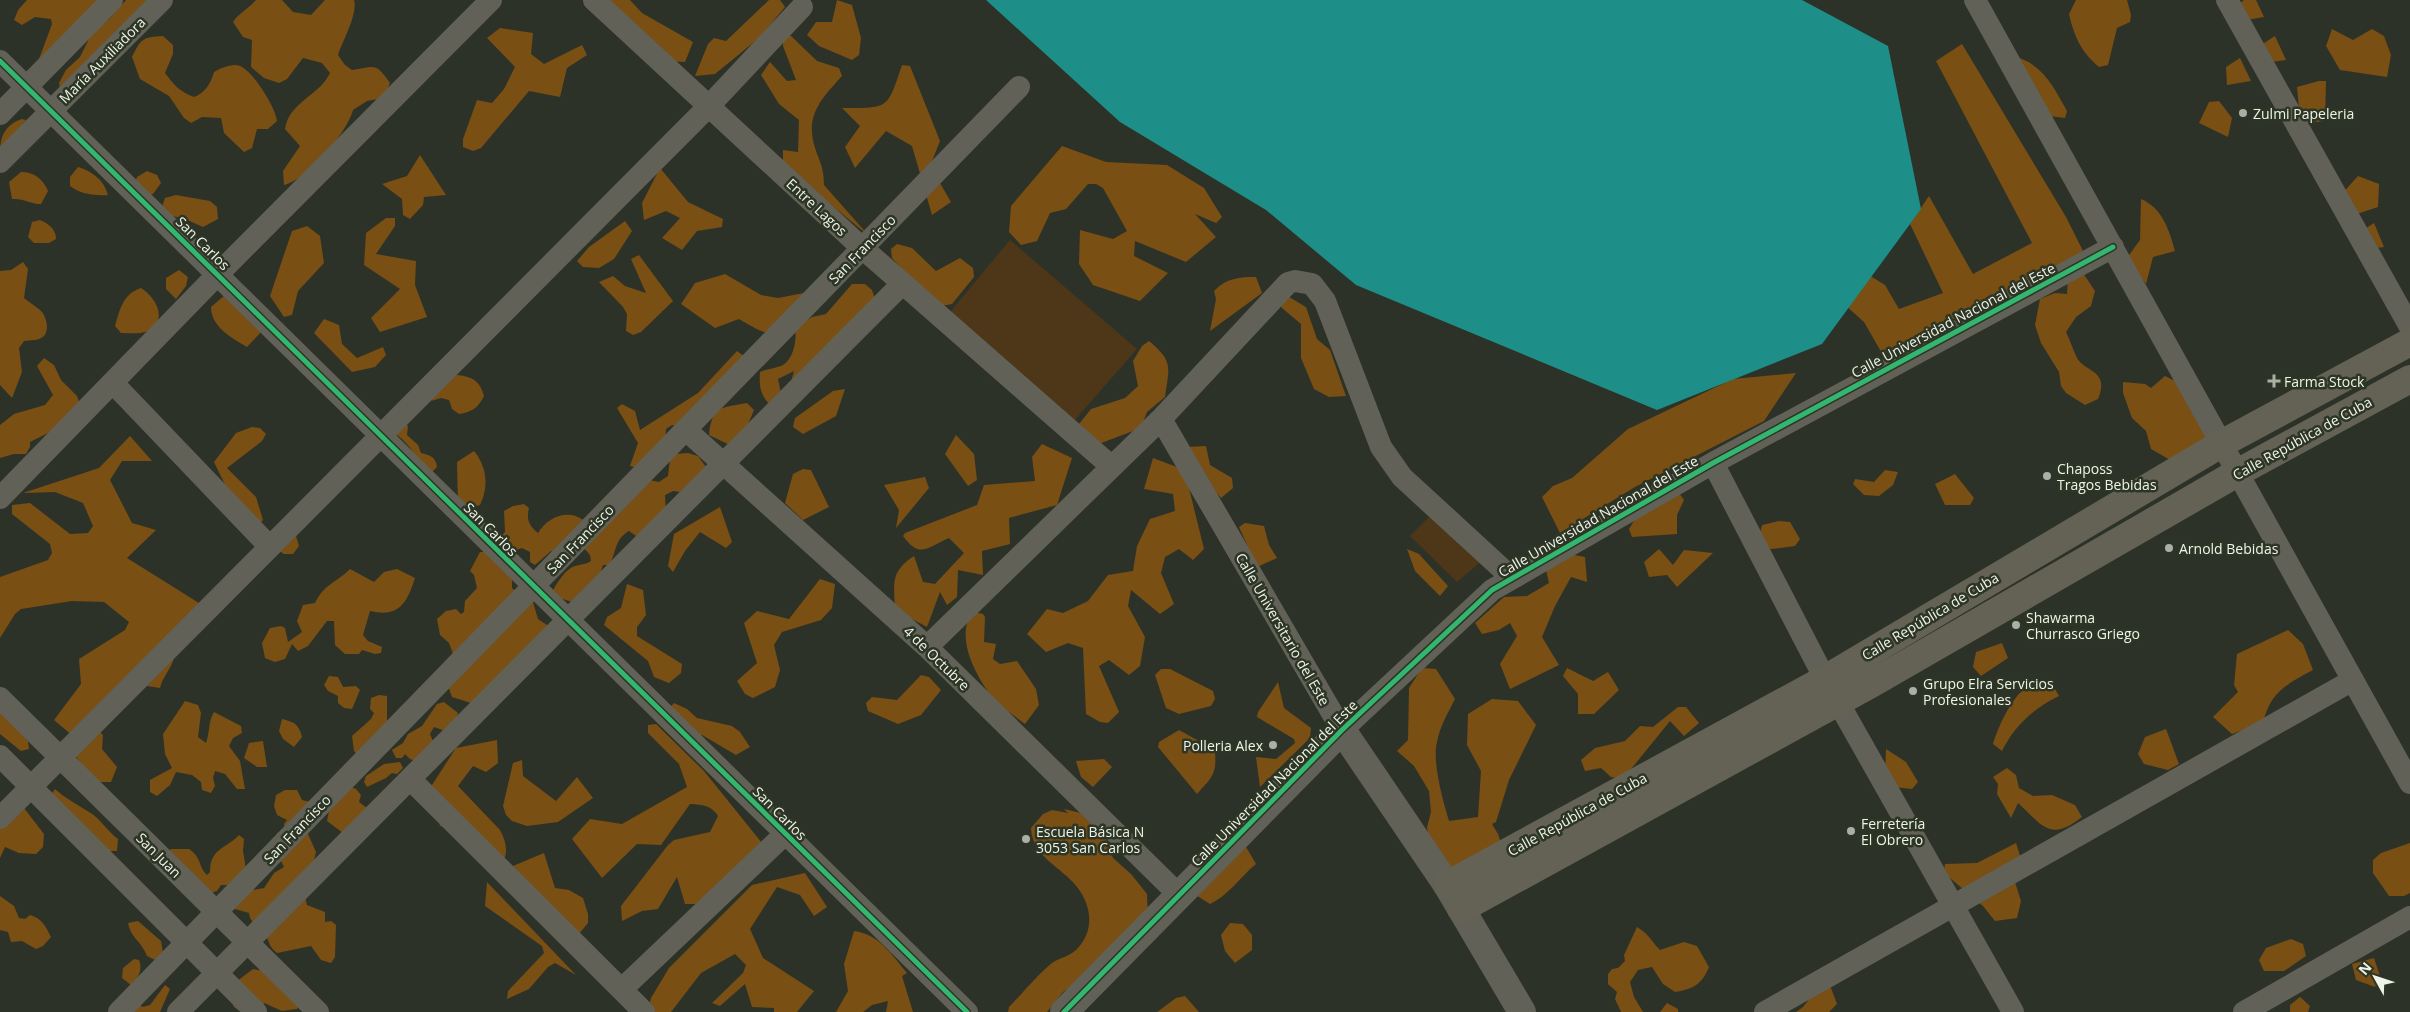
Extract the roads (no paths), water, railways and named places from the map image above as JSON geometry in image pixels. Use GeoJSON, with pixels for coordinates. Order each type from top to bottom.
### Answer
{"type":"FeatureCollection","features":[{"type":"Feature","properties":{"kind":"main road","name":"Calle República de Cuba"},"geometry":{"type":"LineString","coordinates":[[1447,885],[1825,678],[2221,444],[2410,342]]}},
{"type":"Feature","properties":{"kind":"main road","name":"Calle República de Cuba"},"geometry":{"type":"LineString","coordinates":[[1461,909],[1838,702],[2237,473],[2410,379]]}},
{"type":"Feature","properties":{"kind":"street"},"geometry":{"type":"LineString","coordinates":[[0,114],[112,0]]}},
{"type":"Feature","properties":{"kind":"street","name":"María Auxiliadora"},"geometry":{"type":"LineString","coordinates":[[0,162],[162,0]]}},
{"type":"Feature","properties":{"kind":"street"},"geometry":{"type":"LineString","coordinates":[[0,498],[218,274],[491,0]]}},
{"type":"Feature","properties":{"kind":"street","name":"Entre Lagos"},"geometry":{"type":"LineString","coordinates":[[594,0],[902,284],[1112,467]]}},
{"type":"Feature","properties":{"kind":"street"},"geometry":{"type":"LineString","coordinates":[[1975,0],[2410,783]]}},
{"type":"Feature","properties":{"kind":"street"},"geometry":{"type":"LineString","coordinates":[[2227,0],[2410,328]]}},
{"type":"Feature","properties":{"kind":"street"},"geometry":{"type":"LineString","coordinates":[[0,818],[708,107],[802,7]]}},
{"type":"Feature","properties":{"kind":"street","name":"San Carlos"},"geometry":{"type":"LineString","coordinates":[[0,60],[382,435],[533,587],[569,619],[967,1012]]}},
{"type":"Feature","properties":{"kind":"street","name":"San Francisco"},"geometry":{"type":"LineString","coordinates":[[119,1012],[1019,87]]}},
{"type":"Feature","properties":{"kind":"street","name":"Calle Universidad Nacional del Este"},"geometry":{"type":"LineString","coordinates":[[1064,1012],[1342,730],[1492,590],[1713,463],[2113,247]]}},
{"type":"Feature","properties":{"kind":"street"},"geometry":{"type":"LineString","coordinates":[[927,647],[1161,419],[1288,283],[1295,281],[1312,284],[1325,301],[1381,448],[1402,477],[1512,578]]}},
{"type":"Feature","properties":{"kind":"street"},"geometry":{"type":"LineString","coordinates":[[178,1012],[902,284]]}},
{"type":"Feature","properties":{"kind":"street"},"geometry":{"type":"LineString","coordinates":[[113,383],[270,547]]}},
{"type":"Feature","properties":{"kind":"street","name":"Calle Universitario del Este"},"geometry":{"type":"LineString","coordinates":[[1161,419],[1342,730],[1447,885],[1522,1012]]}},
{"type":"Feature","properties":{"kind":"street","name":"4 de Octubre"},"geometry":{"type":"LineString","coordinates":[[686,430],[927,647],[1180,895]]}},
{"type":"Feature","properties":{"kind":"street"},"geometry":{"type":"LineString","coordinates":[[1713,463],[1838,702],[2013,1012]]}},
{"type":"Feature","properties":{"kind":"street"},"geometry":{"type":"LineString","coordinates":[[1765,1012],[2353,680]]}},
{"type":"Feature","properties":{"kind":"street","name":"San Juan"},"geometry":{"type":"LineString","coordinates":[[0,698],[318,1012]]}},
{"type":"Feature","properties":{"kind":"street"},"geometry":{"type":"LineString","coordinates":[[0,756],[256,1012]]}},
{"type":"Feature","properties":{"kind":"street"},"geometry":{"type":"LineString","coordinates":[[410,779],[644,1012]]}},
{"type":"Feature","properties":{"kind":"street"},"geometry":{"type":"LineString","coordinates":[[622,989],[785,834]]}},
{"type":"Feature","properties":{"kind":"street"},"geometry":{"type":"LineString","coordinates":[[2244,1012],[2410,917]]}},
{"type":"Feature","properties":{"kind":"water"},"geometry":{"type":"Polygon","coordinates":[[[986,0],[1802,0],[1888,46],[1921,209],[1822,344],[1657,410],[1356,285],[1266,210],[1120,122],[986,0]]]}},
{"type":"Feature","properties":{"kind":"place","name":"Zulmi Papeleria"},"geometry":{"type":"Point","coordinates":[2243,113]}},
{"type":"Feature","properties":{"kind":"place","name":"Farma Stock"},"geometry":{"type":"Point","coordinates":[2274,381]}},
{"type":"Feature","properties":{"kind":"place","name":"Chaposs Tragos Bebidas"},"geometry":{"type":"Point","coordinates":[2047,476]}},
{"type":"Feature","properties":{"kind":"place","name":"Arnold Bebidas"},"geometry":{"type":"Point","coordinates":[2169,548]}},
{"type":"Feature","properties":{"kind":"place","name":"Shawarma Churrasco Griego"},"geometry":{"type":"Point","coordinates":[2016,625]}},
{"type":"Feature","properties":{"kind":"place","name":"Grupo Elra Servicios Profesionales"},"geometry":{"type":"Point","coordinates":[1913,691]}},
{"type":"Feature","properties":{"kind":"place","name":"Polleria Alex"},"geometry":{"type":"Point","coordinates":[1273,745]}},
{"type":"Feature","properties":{"kind":"place","name":"Ferretería El Obrero"},"geometry":{"type":"Point","coordinates":[1851,831]}},
{"type":"Feature","properties":{"kind":"place","name":"Escuela Básica N 3053 San Carlos"},"geometry":{"type":"Point","coordinates":[1026,839]}}]}
